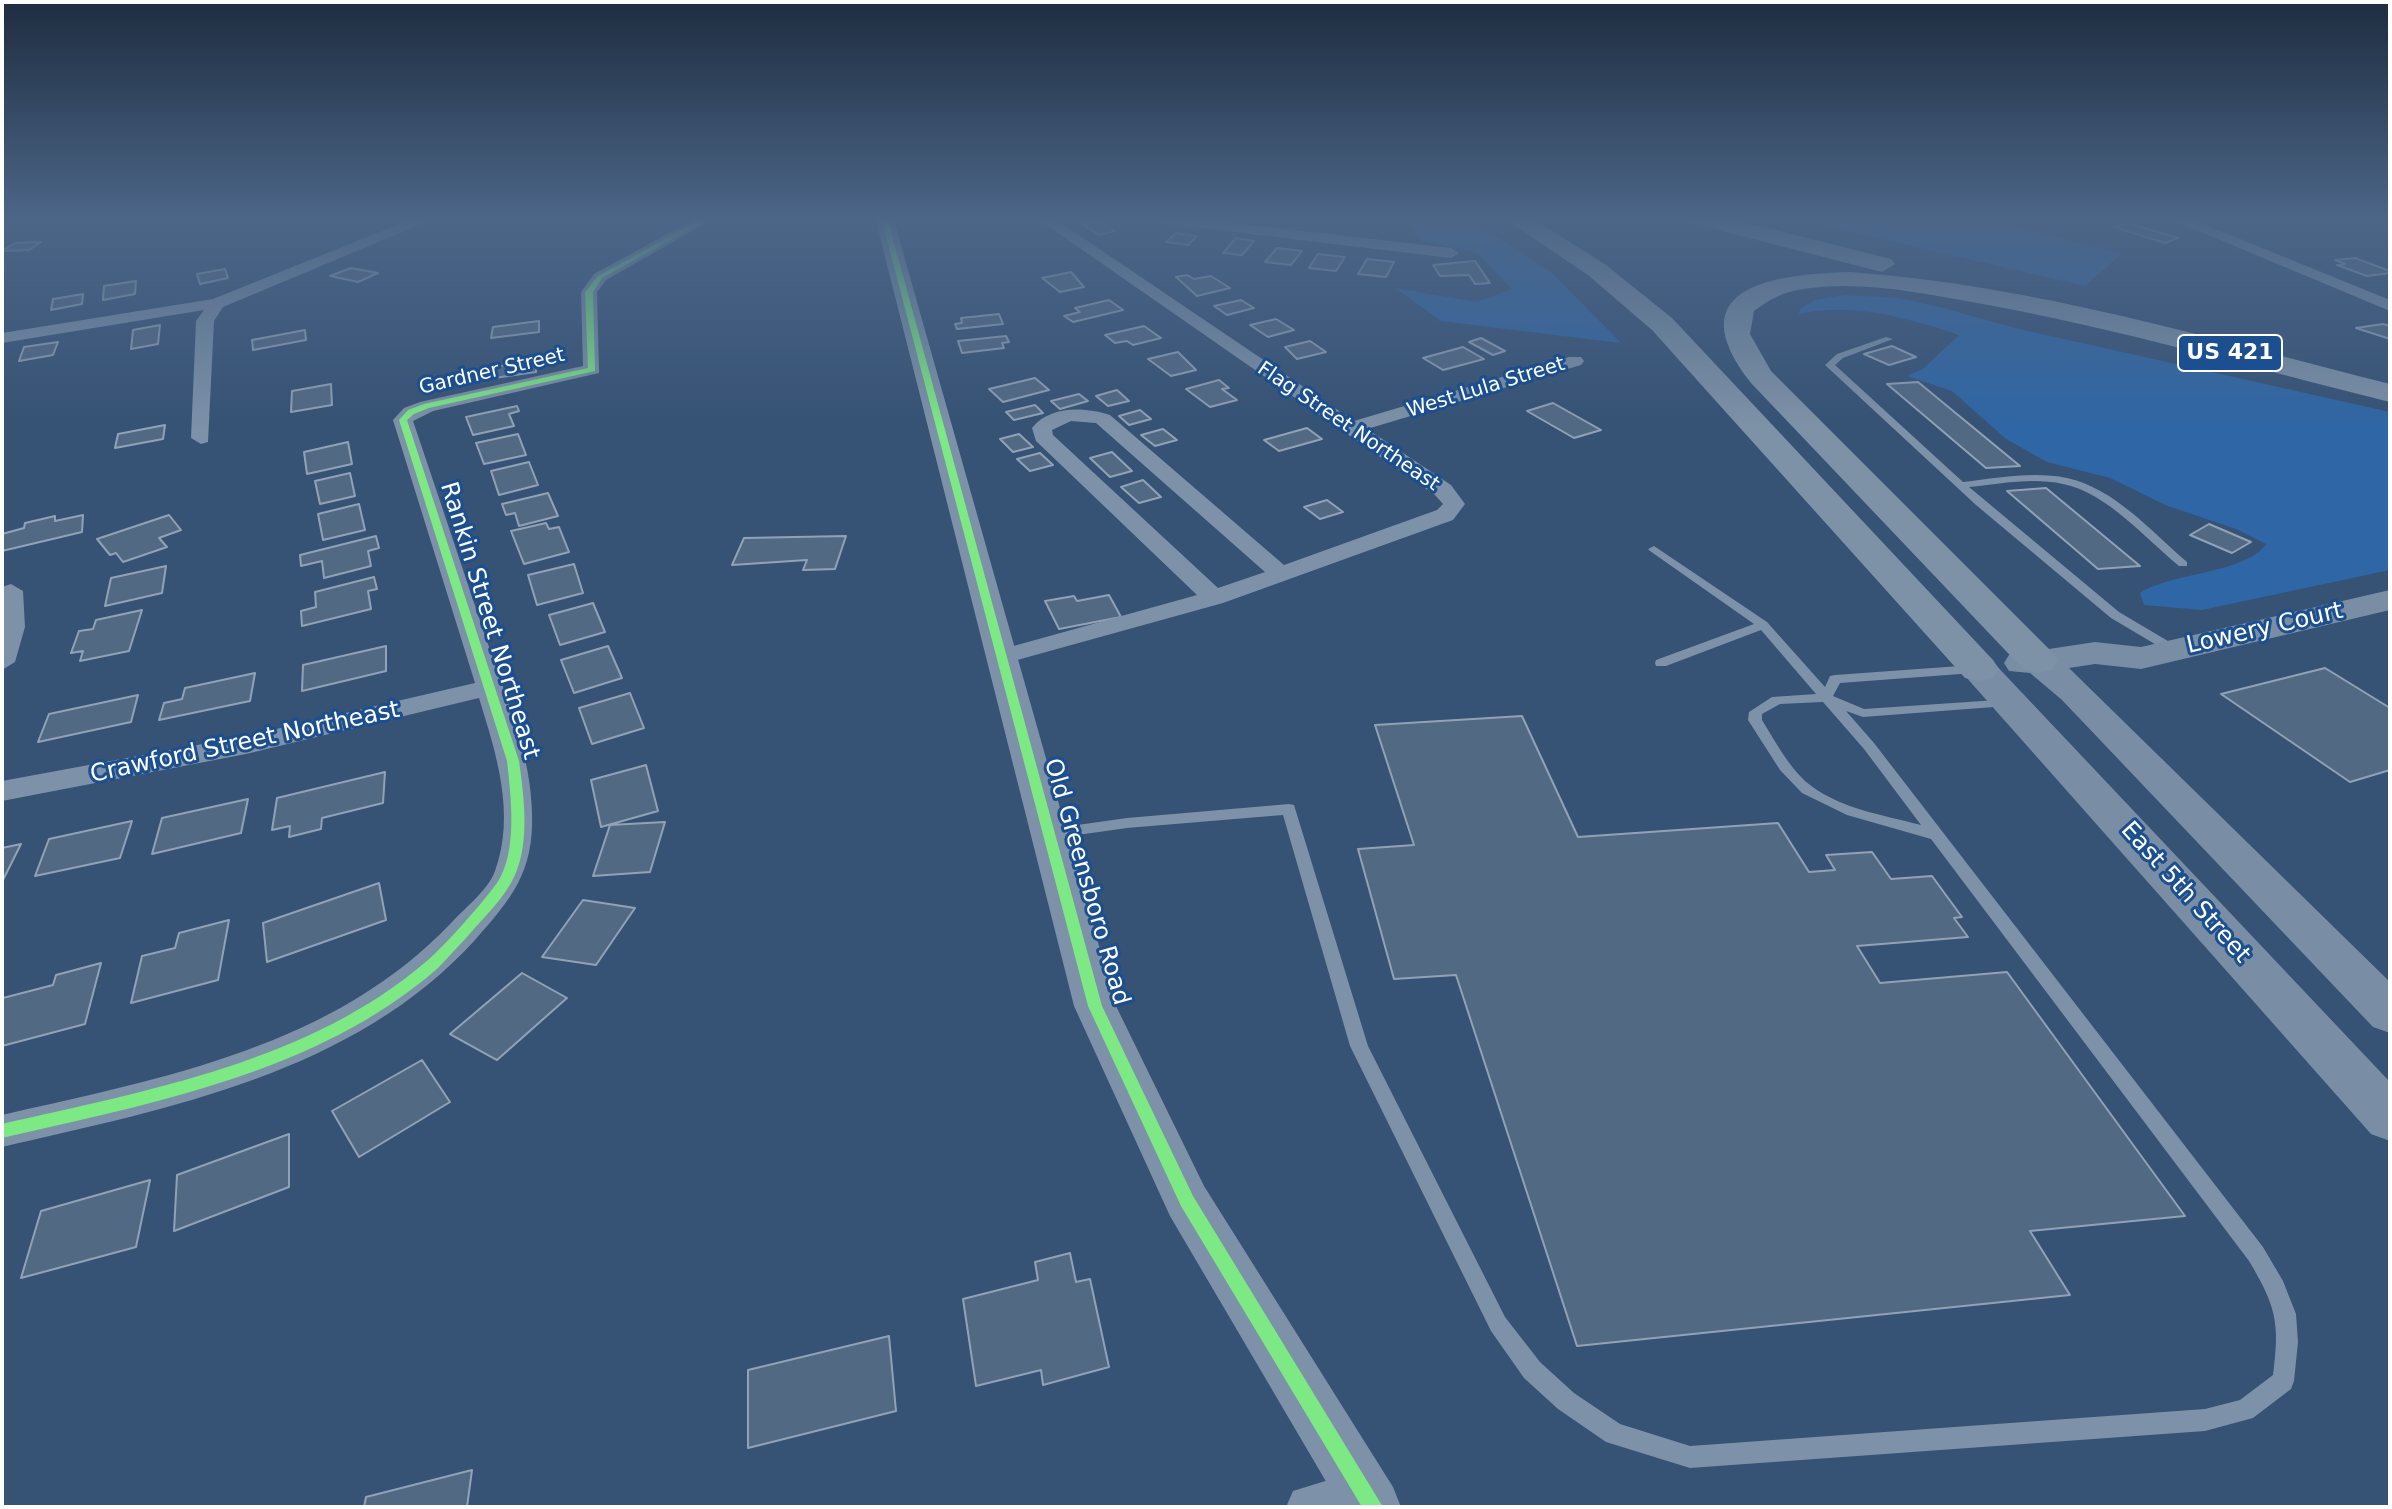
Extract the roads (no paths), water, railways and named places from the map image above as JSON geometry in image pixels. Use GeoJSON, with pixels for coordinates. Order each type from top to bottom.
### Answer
{"type":"FeatureCollection","features":[{"type":"Feature","properties":{"kind":"highway"},"geometry":{"type":"LineString","coordinates":[[1618,287],[1662,324],[1995,685]]}},
{"type":"Feature","properties":{"kind":"highway"},"geometry":{"type":"LineString","coordinates":[[1784,287],[1755,296],[1745,303],[1736,320],[1736,338],[1761,377],[2038,661]]}},
{"type":"Feature","properties":{"kind":"highway"},"geometry":{"type":"LineString","coordinates":[[1928,287],[2070,313]]}},
{"type":"Feature","properties":{"kind":"highway","name":"US 421"},"geometry":{"type":"LineString","coordinates":[[1970,287],[2390,393]]}},
{"type":"Feature","properties":{"kind":"highway","name":"US 421"},"geometry":{"type":"LineString","coordinates":[[2028,287],[2390,378]]}},
{"type":"Feature","properties":{"kind":"main road","name":"Lowery Court"},"geometry":{"type":"LineString","coordinates":[[1995,685],[2038,661],[2095,653],[2158,654],[2384,606]]}},
{"type":"Feature","properties":{"kind":"main road","name":"Lowery Court"},"geometry":{"type":"LineString","coordinates":[[1995,685],[2075,692],[2125,674],[2158,654]]}},
{"type":"Feature","properties":{"kind":"main road"},"geometry":{"type":"LineString","coordinates":[[2038,661],[2075,692],[2390,1013]]}},
{"type":"Feature","properties":{"kind":"main road","name":"East 5th Street"},"geometry":{"type":"LineString","coordinates":[[1995,685],[2390,1118]]}},
{"type":"Feature","properties":{"kind":"street"},"geometry":{"type":"LineString","coordinates":[[2,338],[217,303],[256,287]]}},
{"type":"Feature","properties":{"kind":"street","name":"Gardner Street"},"geometry":{"type":"LineString","coordinates":[[403,420],[427,406],[592,369],[589,292],[592,287]]}},
{"type":"Feature","properties":{"kind":"street","name":"Old Greensboro Road"},"geometry":{"type":"LineString","coordinates":[[903,287],[1095,1006],[1187,1201],[1368,1500]]}},
{"type":"Feature","properties":{"kind":"street","name":"Flag Street Northeast"},"geometry":{"type":"LineString","coordinates":[[1001,657],[1214,598],[1445,515],[1454,504],[1443,490],[1145,287]]}},
{"type":"Feature","properties":{"kind":"street"},"geometry":{"type":"LineString","coordinates":[[2344,287],[2390,306]]}},
{"type":"Feature","properties":{"kind":"street"},"geometry":{"type":"LineString","coordinates":[[201,438],[205,321],[217,303]]}},
{"type":"Feature","properties":{"kind":"street","name":"West Lula Street"},"geometry":{"type":"LineString","coordinates":[[1351,428],[1575,361]]}},
{"type":"Feature","properties":{"kind":"street"},"geometry":{"type":"LineString","coordinates":[[1214,598],[1043,437],[1042,428],[1056,418],[1067,416],[1093,415],[1103,419],[1280,573]]}},
{"type":"Feature","properties":{"kind":"street","name":"Rankin Street Northeast"},"geometry":{"type":"LineString","coordinates":[[2,1131],[258,1066],[400,994],[459,940],[510,873],[521,820],[513,761],[403,420]]}},
{"type":"Feature","properties":{"kind":"street"},"geometry":{"type":"LineString","coordinates":[[2,662],[13,632],[11,591]]}},
{"type":"Feature","properties":{"kind":"street","name":"Crawford Street Northeast"},"geometry":{"type":"LineString","coordinates":[[2,791],[236,750],[352,724],[487,688]]}},
{"type":"Feature","properties":{"kind":"street"},"geometry":{"type":"LineString","coordinates":[[1309,1507],[1368,1500]]}},
{"type":"Feature","properties":{"kind":"lane"},"geometry":{"type":"LineString","coordinates":[[1889,339],[1840,356],[1830,365],[1961,485],[2158,654]]}},
{"type":"Feature","properties":{"kind":"lane"},"geometry":{"type":"LineString","coordinates":[[1961,485],[2043,479],[2068,481],[2091,490],[2183,564]]}},
{"type":"Feature","properties":{"kind":"lane"},"geometry":{"type":"LineString","coordinates":[[1049,834],[1127,823],[1289,809],[1359,1046],[1498,1324],[1532,1370],[1566,1401],[1614,1434],[1690,1457],[2205,1420],[2245,1410],[2283,1381],[2289,1337],[2283,1299],[2256,1254],[1869,746],[1763,625],[1654,549]]}},
{"type":"Feature","properties":{"kind":"lane"},"geometry":{"type":"LineString","coordinates":[[1661,663],[1763,625]]}},
{"type":"Feature","properties":{"kind":"lane"},"geometry":{"type":"LineString","coordinates":[[1826,698],[1835,679],[1995,685]]}},
{"type":"Feature","properties":{"kind":"lane"},"geometry":{"type":"LineString","coordinates":[[1937,835],[1831,802],[1808,791],[1793,776],[1755,720],[1756,712],[1777,700],[1826,698],[1863,713],[1995,685]]}}]}
